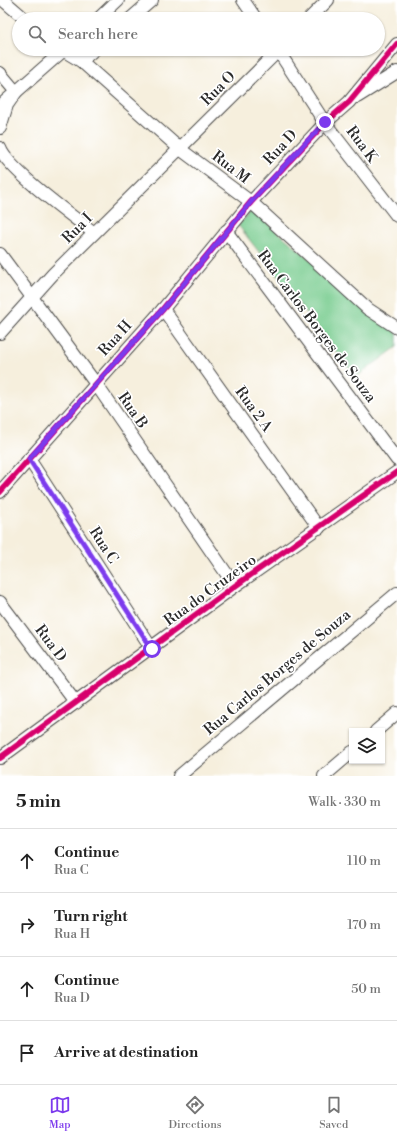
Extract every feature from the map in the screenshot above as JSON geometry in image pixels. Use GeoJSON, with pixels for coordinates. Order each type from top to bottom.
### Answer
{"type":"FeatureCollection","features":[{"type":"Feature","properties":{"kind":"street"},"geometry":{"type":"LineString","coordinates":[[3,0],[17,12]]}},
{"type":"Feature","properties":{"kind":"street"},"geometry":{"type":"LineString","coordinates":[[105,12],[118,0]]}},
{"type":"Feature","properties":{"kind":"street"},"geometry":{"type":"LineString","coordinates":[[138,12],[152,0]]}},
{"type":"Feature","properties":{"kind":"street"},"geometry":{"type":"LineString","coordinates":[[243,0],[251,12]]}},
{"type":"Feature","properties":{"kind":"street"},"geometry":{"type":"LineString","coordinates":[[316,12],[328,0]]}},
{"type":"Feature","properties":{"kind":"street","name":"Rua D"},"geometry":{"type":"LineString","coordinates":[[251,202],[325,122],[349,102],[397,44]]}},
{"type":"Feature","properties":{"kind":"street"},"geometry":{"type":"LineString","coordinates":[[0,106],[56,56]]}},
{"type":"Feature","properties":{"kind":"street","name":"Rua M"},"geometry":{"type":"LineString","coordinates":[[73,56],[81,61],[180,149],[251,202],[368,309],[397,328]]}},
{"type":"Feature","properties":{"kind":"street"},"geometry":{"type":"LineString","coordinates":[[81,61],[87,56]]}},
{"type":"Feature","properties":{"kind":"street","name":"Rua O"},"geometry":{"type":"LineString","coordinates":[[180,149],[271,56]]}},
{"type":"Feature","properties":{"kind":"street","name":"Rua K"},"geometry":{"type":"LineString","coordinates":[[283,56],[325,122],[393,203],[397,216]]}},
{"type":"Feature","properties":{"kind":"street"},"geometry":{"type":"LineString","coordinates":[[349,102],[397,72]]}},
{"type":"Feature","properties":{"kind":"street"},"geometry":{"type":"LineString","coordinates":[[0,73],[16,92]]}},
{"type":"Feature","properties":{"kind":"street"},"geometry":{"type":"LineString","coordinates":[[0,128],[7,105],[16,92]]}},
{"type":"Feature","properties":{"kind":"street"},"geometry":{"type":"LineString","coordinates":[[0,148],[2,154],[23,175],[94,233]]}},
{"type":"Feature","properties":{"kind":"street","name":"Rua I"},"geometry":{"type":"LineString","coordinates":[[0,333],[16,317],[32,296],[180,149]]}},
{"type":"Feature","properties":{"kind":"street","name":"Rua H"},"geometry":{"type":"LineString","coordinates":[[0,492],[163,309],[251,202]]}},
{"type":"Feature","properties":{"kind":"street","name":"Rua Carlos Borges de Souza"},"geometry":{"type":"LineString","coordinates":[[226,231],[397,460]]}},
{"type":"Feature","properties":{"kind":"street","name":"Rua B"},"geometry":{"type":"LineString","coordinates":[[0,254],[96,384],[235,586]]}},
{"type":"Feature","properties":{"kind":"street","name":"Rua 2 A"},"geometry":{"type":"LineString","coordinates":[[163,309],[319,528]]}},
{"type":"Feature","properties":{"kind":"street","name":"Rua C"},"geometry":{"type":"LineString","coordinates":[[29,459],[152,649]]}},
{"type":"Feature","properties":{"kind":"street","name":"Rua do Cruzeiro"},"geometry":{"type":"LineString","coordinates":[[0,758],[152,649],[235,586],[397,472]]}},
{"type":"Feature","properties":{"kind":"street","name":"Rua Carlos Borges de Souza"},"geometry":{"type":"LineString","coordinates":[[179,776],[397,593]]}},
{"type":"Feature","properties":{"kind":"street","name":"Rua D"},"geometry":{"type":"LineString","coordinates":[[0,602],[76,703]]}},
{"type":"Feature","properties":{"kind":"street"},"geometry":{"type":"LineString","coordinates":[[380,728],[397,713]]}},
{"type":"Feature","properties":{"kind":"street"},"geometry":{"type":"LineString","coordinates":[[324,776],[349,755]]}},
{"type":"Feature","properties":{"kind":"green space"},"geometry":{"type":"Polygon","coordinates":[[[252,210],[397,333],[397,347],[356,377],[238,225],[252,210]]]}},
{"type":"Feature","properties":{"kind":"cycle path"},"geometry":{"type":"LineString","coordinates":[[0,492],[163,309],[251,202],[325,123],[349,102],[397,44]]}},
{"type":"Feature","properties":{"kind":"cycle path"},"geometry":{"type":"LineString","coordinates":[[0,758],[235,586],[397,472]]}},
{"type":"Feature","properties":{"kind":"route"},"geometry":{"type":"LineString","coordinates":[[152,649],[29,459],[163,309],[251,202],[325,122]]}}]}
